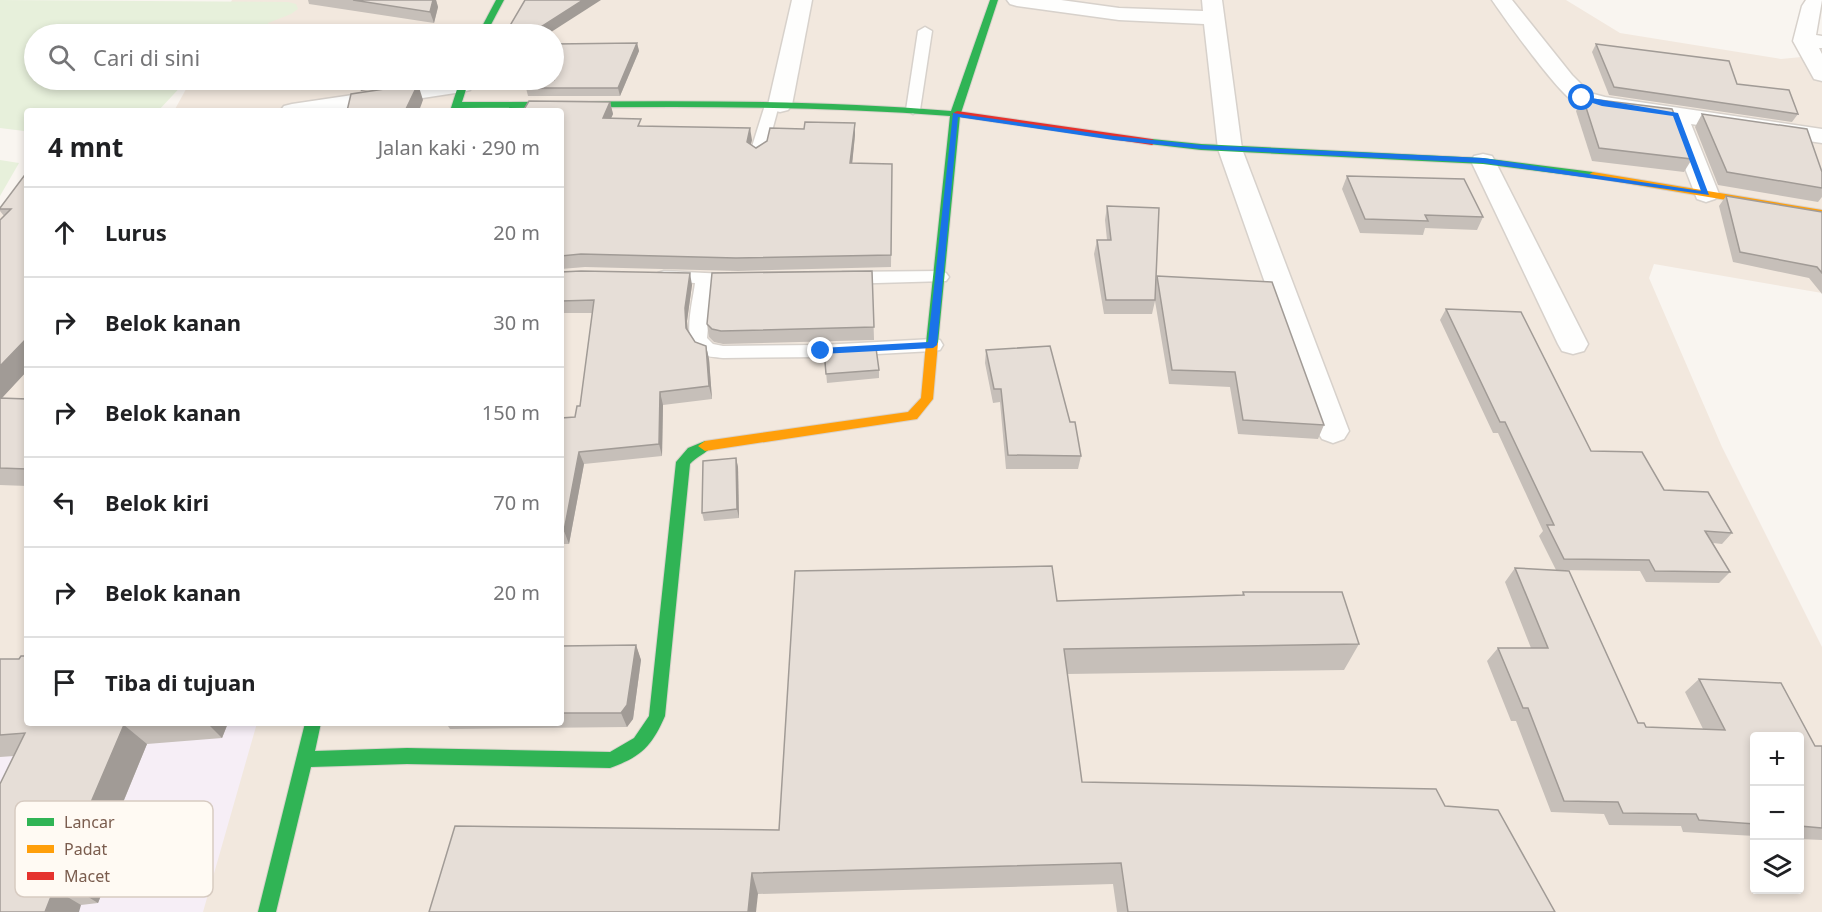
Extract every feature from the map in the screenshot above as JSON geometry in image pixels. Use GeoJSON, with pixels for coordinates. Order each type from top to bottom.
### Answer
{"type":"FeatureCollection","features":[{"type":"Feature","properties":{"kind":"street"},"geometry":{"type":"LineString","coordinates":[[487,24],[500,0]]}},
{"type":"Feature","properties":{"kind":"street"},"geometry":{"type":"LineString","coordinates":[[776,105],[802,0]]}},
{"type":"Feature","properties":{"kind":"street"},"geometry":{"type":"LineString","coordinates":[[304,759],[407,756],[610,760],[639,749],[649,737],[657,716],[683,462],[690,452],[703,446],[912,416],[927,399],[955,114],[994,0]]}},
{"type":"Feature","properties":{"kind":"street"},"geometry":{"type":"LineString","coordinates":[[1017,0],[1119,14],[1213,9],[1230,149],[1333,431]]}},
{"type":"Feature","properties":{"kind":"street"},"geometry":{"type":"LineString","coordinates":[[1502,0],[1564,80],[1582,98],[1602,104],[1822,136]]}},
{"type":"Feature","properties":{"kind":"street"},"geometry":{"type":"LineString","coordinates":[[1816,0],[1812,6],[1813,42],[1822,74]]}},
{"type":"Feature","properties":{"kind":"street"},"geometry":{"type":"LineString","coordinates":[[323,108],[459,95],[914,110],[1114,138],[1230,149],[1483,160],[1822,213]]}},
{"type":"Feature","properties":{"kind":"street"},"geometry":{"type":"LineString","coordinates":[[1676,115],[1706,194]]}},
{"type":"Feature","properties":{"kind":"street"},"geometry":{"type":"LineString","coordinates":[[1483,160],[1573,344]]}},
{"type":"Feature","properties":{"kind":"street"},"geometry":{"type":"LineString","coordinates":[[267,912],[312,726]]}},
{"type":"Feature","properties":{"kind":"lane"},"geometry":{"type":"LineString","coordinates":[[914,110],[925,31]]}},
{"type":"Feature","properties":{"kind":"lane"},"geometry":{"type":"LineString","coordinates":[[758,153],[776,105]]}},
{"type":"Feature","properties":{"kind":"lane"},"geometry":{"type":"LineString","coordinates":[[649,277],[760,279]]}},
{"type":"Feature","properties":{"kind":"lane"},"geometry":{"type":"LineString","coordinates":[[704,278],[698,338],[700,344],[707,350],[761,353],[933,345]]}},
{"type":"Feature","properties":{"kind":"lane"},"geometry":{"type":"LineString","coordinates":[[827,278],[939,278]]}},
{"type":"Feature","properties":{"kind":"shaded area"},"geometry":{"type":"Polygon","coordinates":[[[232,0],[1566,0],[1620,33],[1781,59],[1822,55],[1822,293],[1654,264],[1649,278],[1722,447],[1822,647],[1822,912],[0,912],[0,207],[24,178],[24,726],[564,726],[564,108],[176,108],[186,90],[564,90],[564,24],[219,24],[232,0]]]}},
{"type":"Feature","properties":{"kind":"shaded area"},"geometry":{"type":"Polygon","coordinates":[[[0,675],[24,718],[24,726],[256,726],[213,877],[213,801],[15,801],[15,897],[207,897],[203,912],[0,912],[0,675]]]}},
{"type":"Feature","properties":{"kind":"green space"},"geometry":{"type":"Polygon","coordinates":[[[0,0],[288,2],[296,4],[298,9],[268,24],[24,24],[24,90],[178,90],[161,108],[24,108],[24,131],[0,128],[0,0]]]}},
{"type":"Feature","properties":{"kind":"green space"},"geometry":{"type":"Polygon","coordinates":[[[0,160],[19,163],[0,196],[0,160]]]}},
{"type":"Feature","properties":{"kind":"building"},"geometry":{"type":"Polygon","coordinates":[[[353,0],[433,0],[430,12],[353,0]]]}},
{"type":"Feature","properties":{"kind":"building"},"geometry":{"type":"Polygon","coordinates":[[[525,0],[583,0],[546,24],[511,24],[525,0]]]}},
{"type":"Feature","properties":{"kind":"building"},"geometry":{"type":"Polygon","coordinates":[[[637,43],[618,88],[564,88],[564,44],[637,43]]]}},
{"type":"Feature","properties":{"kind":"building"},"geometry":{"type":"Polygon","coordinates":[[[1596,44],[1729,61],[1737,84],[1789,90],[1798,114],[1614,87],[1596,44]]]}},
{"type":"Feature","properties":{"kind":"building"},"geometry":{"type":"Polygon","coordinates":[[[378,90],[415,90],[406,108],[348,108],[351,94],[378,90]]]}},
{"type":"Feature","properties":{"kind":"building"},"geometry":{"type":"Polygon","coordinates":[[[1583,98],[1672,109],[1692,159],[1599,148],[1583,98]]]}},
{"type":"Feature","properties":{"kind":"building"},"geometry":{"type":"Polygon","coordinates":[[[529,101],[610,102],[603,118],[641,119],[638,126],[750,128],[747,142],[756,148],[767,141],[770,128],[804,129],[805,122],[855,123],[850,163],[892,164],[891,255],[736,258],[581,254],[564,256],[564,108],[525,108],[529,101]]]}},
{"type":"Feature","properties":{"kind":"building"},"geometry":{"type":"Polygon","coordinates":[[[1702,114],[1807,129],[1822,172],[1822,188],[1727,172],[1702,114]]]}},
{"type":"Feature","properties":{"kind":"building"},"geometry":{"type":"Polygon","coordinates":[[[24,176],[24,341],[0,366],[0,220],[11,209],[0,208],[24,176]]]}},
{"type":"Feature","properties":{"kind":"building"},"geometry":{"type":"Polygon","coordinates":[[[1347,176],[1464,179],[1483,217],[1425,215],[1428,221],[1365,219],[1347,176]]]}},
{"type":"Feature","properties":{"kind":"building"},"geometry":{"type":"Polygon","coordinates":[[[1726,196],[1822,212],[1822,273],[1817,267],[1740,252],[1726,196]]]}},
{"type":"Feature","properties":{"kind":"building"},"geometry":{"type":"Polygon","coordinates":[[[1107,206],[1159,208],[1155,300],[1106,300],[1097,240],[1111,240],[1107,206]]]}},
{"type":"Feature","properties":{"kind":"building"},"geometry":{"type":"Polygon","coordinates":[[[872,271],[874,327],[721,331],[712,329],[707,324],[712,273],[872,271]]]}},
{"type":"Feature","properties":{"kind":"building"},"geometry":{"type":"Polygon","coordinates":[[[564,272],[690,273],[685,308],[686,328],[695,342],[706,346],[709,386],[660,392],[659,444],[579,452],[564,531],[564,418],[575,417],[577,406],[580,406],[594,300],[564,301],[564,272]]]}},
{"type":"Feature","properties":{"kind":"building"},"geometry":{"type":"Polygon","coordinates":[[[1157,276],[1272,282],[1324,425],[1243,420],[1235,372],[1172,370],[1157,276]]]}},
{"type":"Feature","properties":{"kind":"building"},"geometry":{"type":"Polygon","coordinates":[[[1446,309],[1521,312],[1591,451],[1642,452],[1664,490],[1708,492],[1732,533],[1705,531],[1730,572],[1655,571],[1649,560],[1564,559],[1547,525],[1554,525],[1505,422],[1500,422],[1446,309]]]}},
{"type":"Feature","properties":{"kind":"building"},"geometry":{"type":"Polygon","coordinates":[[[1050,346],[1070,422],[1075,422],[1081,456],[1008,455],[1001,389],[994,389],[986,350],[1050,346]]]}},
{"type":"Feature","properties":{"kind":"building"},"geometry":{"type":"Polygon","coordinates":[[[876,348],[879,370],[826,374],[824,350],[876,348]]]}},
{"type":"Feature","properties":{"kind":"building"},"geometry":{"type":"Polygon","coordinates":[[[0,398],[24,399],[24,469],[0,468],[0,398]]]}},
{"type":"Feature","properties":{"kind":"building"},"geometry":{"type":"Polygon","coordinates":[[[736,458],[737,509],[702,513],[703,461],[736,458]]]}},
{"type":"Feature","properties":{"kind":"building"},"geometry":{"type":"Polygon","coordinates":[[[1052,566],[1057,601],[1244,595],[1243,592],[1342,592],[1359,644],[1064,649],[1082,782],[1436,789],[1445,806],[1498,810],[1555,912],[1128,912],[1121,863],[752,873],[748,912],[429,912],[455,826],[779,830],[795,571],[1052,566]]]}},
{"type":"Feature","properties":{"kind":"building"},"geometry":{"type":"Polygon","coordinates":[[[1515,568],[1569,571],[1638,723],[1644,723],[1646,727],[1725,730],[1699,679],[1781,683],[1815,746],[1822,746],[1822,828],[1804,826],[1804,732],[1750,732],[1750,824],[1699,820],[1696,814],[1623,813],[1618,802],[1564,801],[1528,708],[1523,708],[1498,648],[1548,648],[1515,568]]]}},
{"type":"Feature","properties":{"kind":"building"},"geometry":{"type":"Polygon","coordinates":[[[636,645],[627,705],[621,713],[564,713],[564,646],[636,645]]]}},
{"type":"Feature","properties":{"kind":"building"},"geometry":{"type":"Polygon","coordinates":[[[24,656],[24,726],[124,726],[92,801],[15,801],[15,897],[51,897],[45,912],[0,912],[0,784],[25,733],[0,735],[0,659],[19,659],[24,656]]]}},
{"type":"Feature","properties":{"kind":"traffic: fast"},"geometry":{"type":"LineString","coordinates":[[487,24],[500,0]]}},
{"type":"Feature","properties":{"kind":"traffic: fast"},"geometry":{"type":"LineString","coordinates":[[932,343],[955,114],[994,0]]}},
{"type":"Feature","properties":{"kind":"traffic: fast"},"geometry":{"type":"LineString","coordinates":[[456,108],[461,90]]}},
{"type":"Feature","properties":{"kind":"traffic: fast"},"geometry":{"type":"LineString","coordinates":[[456,105],[780,105],[896,109],[957,114]]}},
{"type":"Feature","properties":{"kind":"traffic: fast"},"geometry":{"type":"LineString","coordinates":[[1152,142],[1201,147],[1483,161],[1593,175]]}},
{"type":"Feature","properties":{"kind":"traffic: fast"},"geometry":{"type":"LineString","coordinates":[[304,759],[407,756],[610,760],[634,749],[645,738],[657,716],[683,462],[693,452],[705,446]]}},
{"type":"Feature","properties":{"kind":"traffic: fast"},"geometry":{"type":"LineString","coordinates":[[267,912],[312,726]]}},
{"type":"Feature","properties":{"kind":"traffic: slow"},"geometry":{"type":"LineString","coordinates":[[1593,175],[1822,213]]}},
{"type":"Feature","properties":{"kind":"traffic: slow"},"geometry":{"type":"LineString","coordinates":[[705,446],[912,416],[927,399],[932,343]]}},
{"type":"Feature","properties":{"kind":"traffic: jam"},"geometry":{"type":"LineString","coordinates":[[957,114],[1152,142]]}},
{"type":"Feature","properties":{"kind":"route"},"geometry":{"type":"LineString","coordinates":[[821,351],[933,345],[955,114],[1114,138],[1202,147],[1483,160],[1706,194],[1676,115],[1602,104],[1582,98]]}}]}
